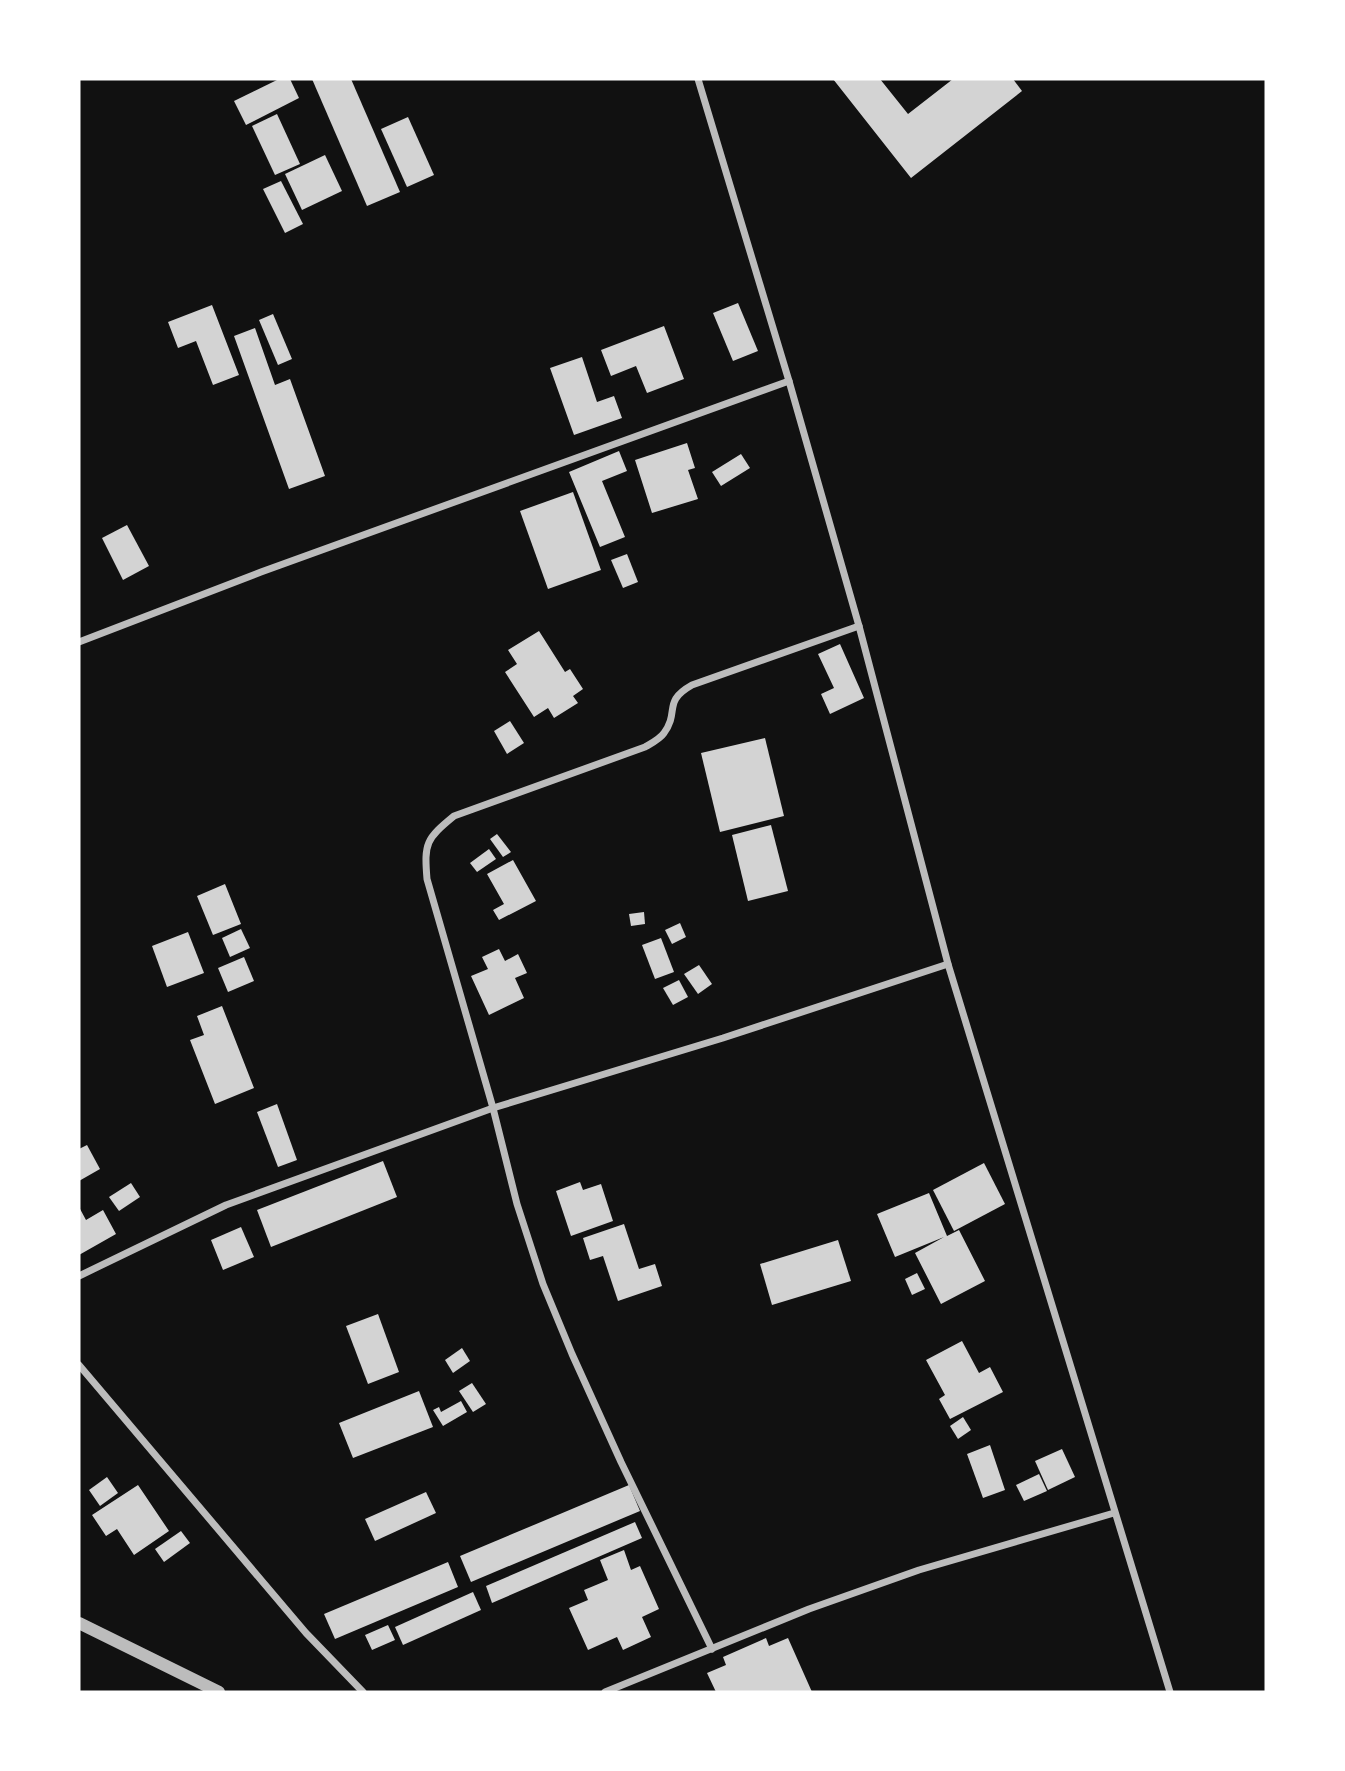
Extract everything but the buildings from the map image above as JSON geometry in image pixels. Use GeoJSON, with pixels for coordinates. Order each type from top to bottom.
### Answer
{"type":"FeatureCollection","features":[{"type":"Feature","properties":{"kind":"street"},"geometry":{"type":"LineString","coordinates":[[698,79],[859,626],[948,964],[1170,1692]]}},
{"type":"Feature","properties":{"kind":"street"},"geometry":{"type":"LineString","coordinates":[[79,642],[274,568],[789,381]]}},
{"type":"Feature","properties":{"kind":"street"},"geometry":{"type":"LineString","coordinates":[[712,1649],[621,1462],[543,1284],[517,1204],[493,1108],[427,879],[425,856],[432,834],[454,816],[645,747],[663,736],[670,722],[673,701],[679,692],[692,685],[859,626]]}},
{"type":"Feature","properties":{"kind":"street"},"geometry":{"type":"LineString","coordinates":[[79,1276],[226,1205],[493,1108],[723,1038],[948,964]]}},
{"type":"Feature","properties":{"kind":"street"},"geometry":{"type":"LineString","coordinates":[[79,1365],[306,1633],[363,1692]]}},
{"type":"Feature","properties":{"kind":"street"},"geometry":{"type":"LineString","coordinates":[[605,1692],[809,1609],[919,1570],[1114,1513]]}},
{"type":"Feature","properties":{"kind":"street"},"geometry":{"type":"LineString","coordinates":[[79,1623],[219,1692]]}}]}
